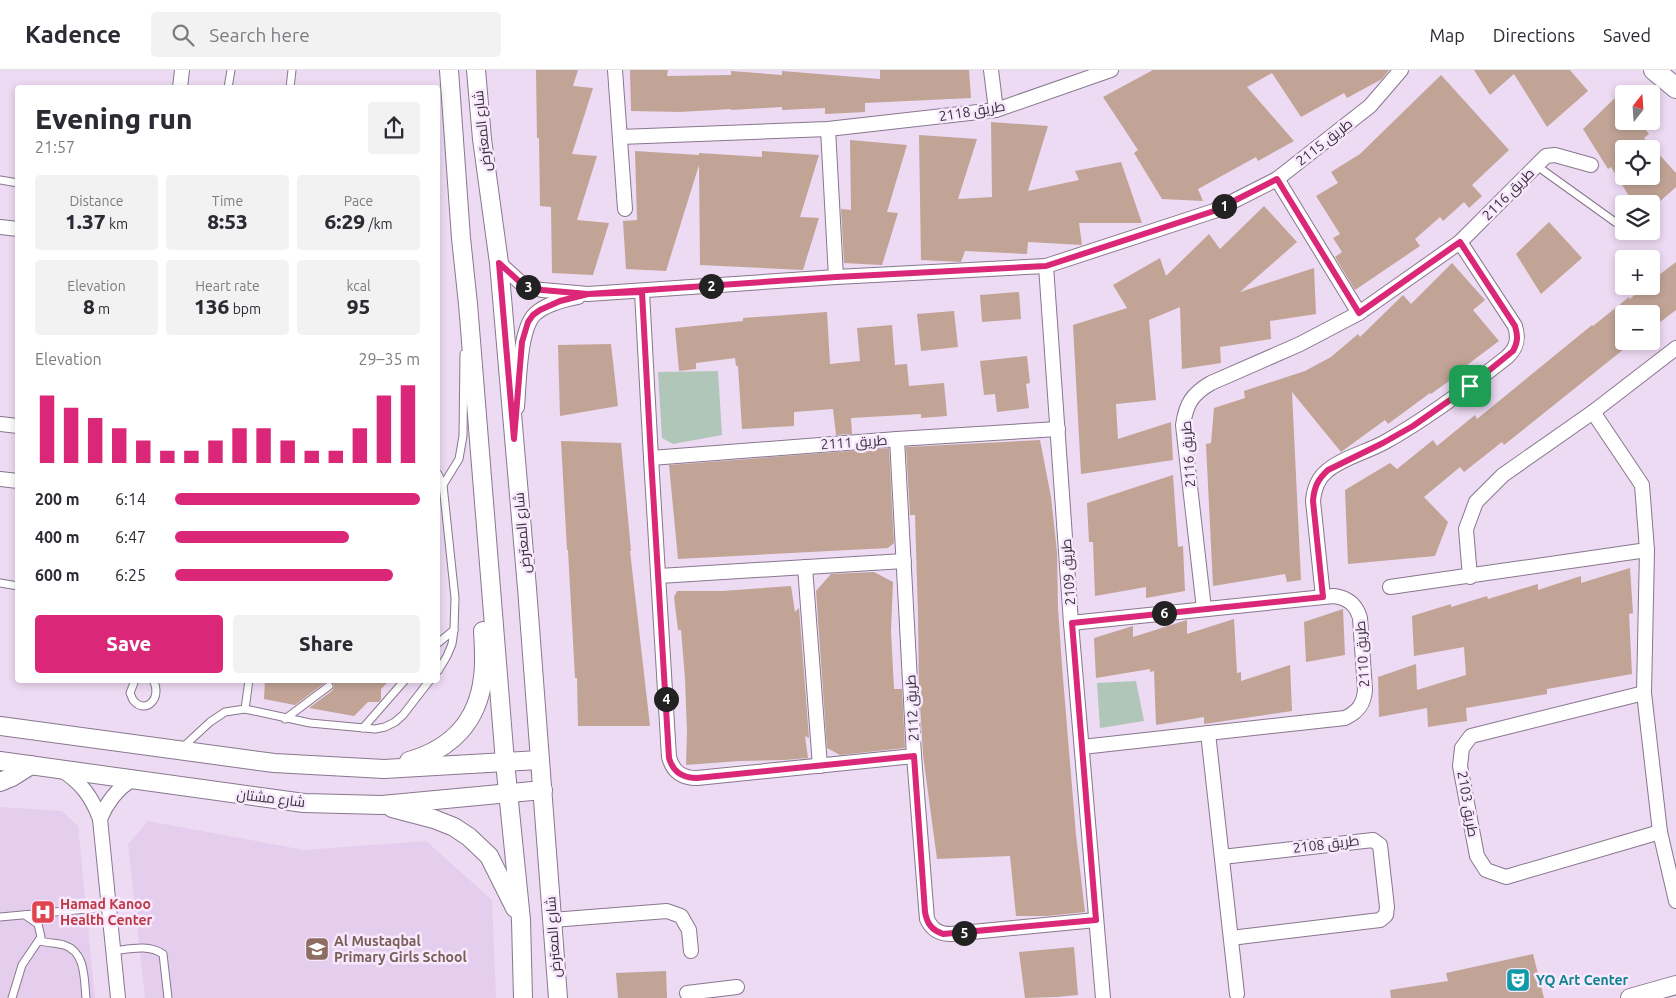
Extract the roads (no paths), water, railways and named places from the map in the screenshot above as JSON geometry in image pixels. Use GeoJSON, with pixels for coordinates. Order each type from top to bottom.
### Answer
{"type":"FeatureCollection","features":[{"type":"Feature","properties":{"kind":"main road"},"geometry":{"type":"LineString","coordinates":[[1654,70],[1676,88]]}},
{"type":"Feature","properties":{"kind":"street"},"geometry":{"type":"LineString","coordinates":[[180,85],[182,70]]}},
{"type":"Feature","properties":{"kind":"street","name":"شارع المعترض"},"geometry":{"type":"LineString","coordinates":[[449,70],[504,762],[520,920],[523,998]]}},
{"type":"Feature","properties":{"kind":"street","name":"شارع المعترض"},"geometry":{"type":"LineString","coordinates":[[476,70],[482,139],[499,263],[543,790],[558,998]]}},
{"type":"Feature","properties":{"kind":"street"},"geometry":{"type":"LineString","coordinates":[[615,70],[626,209]]}},
{"type":"Feature","properties":{"kind":"street"},"geometry":{"type":"LineString","coordinates":[[991,70],[996,110]]}},
{"type":"Feature","properties":{"kind":"street","name":"طريق 2118"},"geometry":{"type":"LineString","coordinates":[[620,137],[828,129],[996,110],[1111,70]]}},
{"type":"Feature","properties":{"kind":"street","name":"طريق 2115"},"geometry":{"type":"LineString","coordinates":[[499,263],[527,286],[542,290],[588,294],[642,292],[836,277],[1046,266],[1214,211],[1277,179],[1370,106],[1401,70]]}},
{"type":"Feature","properties":{"kind":"street"},"geometry":{"type":"LineString","coordinates":[[828,129],[836,277]]}},
{"type":"Feature","properties":{"kind":"street","name":"طريق 2116"},"geometry":{"type":"LineString","coordinates":[[1204,609],[1183,425],[1185,412],[1191,400],[1200,390],[1211,383],[1300,344],[1359,313],[1460,242],[1546,156],[1555,155],[1592,165]]}},
{"type":"Feature","properties":{"kind":"street"},"geometry":{"type":"LineString","coordinates":[[1277,179],[1359,313]]}},
{"type":"Feature","properties":{"kind":"street"},"geometry":{"type":"LineString","coordinates":[[0,227],[15,229]]}},
{"type":"Feature","properties":{"kind":"street"},"geometry":{"type":"LineString","coordinates":[[1323,597],[1313,501],[1314,492],[1321,476],[1328,470],[1383,443],[1442,406],[1507,357],[1517,343],[1518,335],[1515,326],[1460,242]]}},
{"type":"Feature","properties":{"kind":"street","name":"طريق 2109"},"geometry":{"type":"LineString","coordinates":[[1046,266],[1072,623],[1103,998]]}},
{"type":"Feature","properties":{"kind":"street"},"geometry":{"type":"LineString","coordinates":[[642,292],[669,758],[671,765],[682,776],[697,778],[914,756]]}},
{"type":"Feature","properties":{"kind":"street","name":"طريق 2115"},"geometry":{"type":"LineString","coordinates":[[514,439],[522,342],[528,322],[540,310],[560,301],[588,294]]}},
{"type":"Feature","properties":{"kind":"street"},"geometry":{"type":"LineString","coordinates":[[1470,577],[1466,529],[1476,502],[1503,476],[1676,348]]}},
{"type":"Feature","properties":{"kind":"street"},"geometry":{"type":"LineString","coordinates":[[1592,412],[1642,485],[1648,550],[1644,694],[1660,832],[1676,901]]}},
{"type":"Feature","properties":{"kind":"street"},"geometry":{"type":"LineString","coordinates":[[0,424],[15,426]]}},
{"type":"Feature","properties":{"kind":"street","name":"طريق 2111"},"geometry":{"type":"LineString","coordinates":[[651,458],[897,439],[1058,430]]}},
{"type":"Feature","properties":{"kind":"street","name":"طريق 2112"},"geometry":{"type":"LineString","coordinates":[[897,439],[914,756],[925,912],[930,926],[936,931],[951,934],[1096,920]]}},
{"type":"Feature","properties":{"kind":"street"},"geometry":{"type":"LineString","coordinates":[[0,479],[15,481]]}},
{"type":"Feature","properties":{"kind":"street"},"geometry":{"type":"LineString","coordinates":[[1390,588],[1648,550]]}},
{"type":"Feature","properties":{"kind":"street"},"geometry":{"type":"LineString","coordinates":[[659,576],[904,561]]}},
{"type":"Feature","properties":{"kind":"street"},"geometry":{"type":"LineString","coordinates":[[384,769],[424,757],[436,751],[457,735],[474,710],[483,678],[483,595],[484,581],[489,564]]}},
{"type":"Feature","properties":{"kind":"street"},"geometry":{"type":"LineString","coordinates":[[805,567],[820,766]]}},
{"type":"Feature","properties":{"kind":"street","name":"طريق 2110"},"geometry":{"type":"LineString","coordinates":[[1072,623],[1323,597],[1343,597],[1357,609],[1360,618],[1364,699],[1360,707],[1353,714],[1345,718],[1082,747]]}},
{"type":"Feature","properties":{"kind":"street","name":"طريق 2103"},"geometry":{"type":"LineString","coordinates":[[1644,694],[1471,736],[1462,748],[1460,766],[1477,856],[1486,870],[1506,877],[1660,832]]}},
{"type":"Feature","properties":{"kind":"street"},"geometry":{"type":"LineString","coordinates":[[0,726],[274,763],[384,769],[540,760]]}},
{"type":"Feature","properties":{"kind":"street"},"geometry":{"type":"LineString","coordinates":[[1208,733],[1237,994]]}},
{"type":"Feature","properties":{"kind":"street","name":"شارع مشتان"},"geometry":{"type":"LineString","coordinates":[[0,761],[304,803],[382,805],[543,790]]}},
{"type":"Feature","properties":{"kind":"street"},"geometry":{"type":"LineString","coordinates":[[0,782],[31,765]]}},
{"type":"Feature","properties":{"kind":"street"},"geometry":{"type":"LineString","coordinates":[[60,770],[81,785],[89,795],[100,819],[118,998]]}},
{"type":"Feature","properties":{"kind":"street"},"geometry":{"type":"LineString","coordinates":[[100,819],[109,801],[131,780]]}},
{"type":"Feature","properties":{"kind":"street"},"geometry":{"type":"LineString","coordinates":[[382,805],[434,819],[454,827],[469,837],[489,856],[520,920]]}},
{"type":"Feature","properties":{"kind":"street","name":"طريق 2108"},"geometry":{"type":"LineString","coordinates":[[1222,857],[1373,840],[1380,846],[1387,907],[1386,915],[1380,920],[1230,938]]}},
{"type":"Feature","properties":{"kind":"street"},"geometry":{"type":"LineString","coordinates":[[552,920],[667,911],[681,916],[689,930],[691,951]]}},
{"type":"Feature","properties":{"kind":"street"},"geometry":{"type":"LineString","coordinates":[[1630,998],[1676,985]]}},
{"type":"Feature","properties":{"kind":"street"},"geometry":{"type":"LineString","coordinates":[[686,991],[737,987]]}},
{"type":"Feature","properties":{"kind":"lane"},"geometry":{"type":"LineString","coordinates":[[228,85],[231,70]]}},
{"type":"Feature","properties":{"kind":"lane"},"geometry":{"type":"LineString","coordinates":[[290,85],[292,70]]}},
{"type":"Feature","properties":{"kind":"lane"},"geometry":{"type":"LineString","coordinates":[[1537,166],[1615,222]]}},
{"type":"Feature","properties":{"kind":"lane"},"geometry":{"type":"LineString","coordinates":[[0,180],[15,182]]}},
{"type":"Feature","properties":{"kind":"lane"},"geometry":{"type":"LineString","coordinates":[[443,485],[459,459],[463,436],[464,354],[468,304]]}},
{"type":"Feature","properties":{"kind":"lane"},"geometry":{"type":"LineString","coordinates":[[440,478],[443,485],[455,605],[452,644],[440,668]]}},
{"type":"Feature","properties":{"kind":"lane"},"geometry":{"type":"LineString","coordinates":[[0,583],[15,586]]}},
{"type":"Feature","properties":{"kind":"lane"},"geometry":{"type":"LineString","coordinates":[[440,641],[454,630]]}},
{"type":"Feature","properties":{"kind":"lane"},"geometry":{"type":"LineString","coordinates":[[133,683],[130,692],[133,700],[141,705],[148,705],[155,701],[157,694],[155,683]]}},
{"type":"Feature","properties":{"kind":"lane"},"geometry":{"type":"LineString","coordinates":[[245,709],[249,683]]}},
{"type":"Feature","properties":{"kind":"lane"},"geometry":{"type":"LineString","coordinates":[[363,728],[402,683]]}},
{"type":"Feature","properties":{"kind":"lane"},"geometry":{"type":"LineString","coordinates":[[180,750],[210,722],[225,712],[245,709],[285,719],[330,726],[380,728],[395,722],[403,715],[428,683]]}},
{"type":"Feature","properties":{"kind":"lane"},"geometry":{"type":"LineString","coordinates":[[285,719],[329,686]]}},
{"type":"Feature","properties":{"kind":"lane"},"geometry":{"type":"LineString","coordinates":[[0,917],[109,907]]}},
{"type":"Feature","properties":{"kind":"lane"},"geometry":{"type":"LineString","coordinates":[[12,998],[22,965],[40,941],[41,932],[38,924],[25,915]]}},
{"type":"Feature","properties":{"kind":"lane"},"geometry":{"type":"LineString","coordinates":[[40,941],[65,946],[75,951],[83,964],[86,998]]}},
{"type":"Feature","properties":{"kind":"lane"},"geometry":{"type":"LineString","coordinates":[[113,951],[155,948],[163,954],[168,998]]}},
{"type":"Feature","properties":{"kind":"place","name":"Hamad Kanoo Health Center"},"geometry":{"type":"Point","coordinates":[43,912]}},
{"type":"Feature","properties":{"kind":"place","name":"Al Mustaqbal Primary Girls School"},"geometry":{"type":"Point","coordinates":[317,949]}},
{"type":"Feature","properties":{"kind":"place","name":"YQ Art Center"},"geometry":{"type":"Point","coordinates":[1518,980]}}]}
